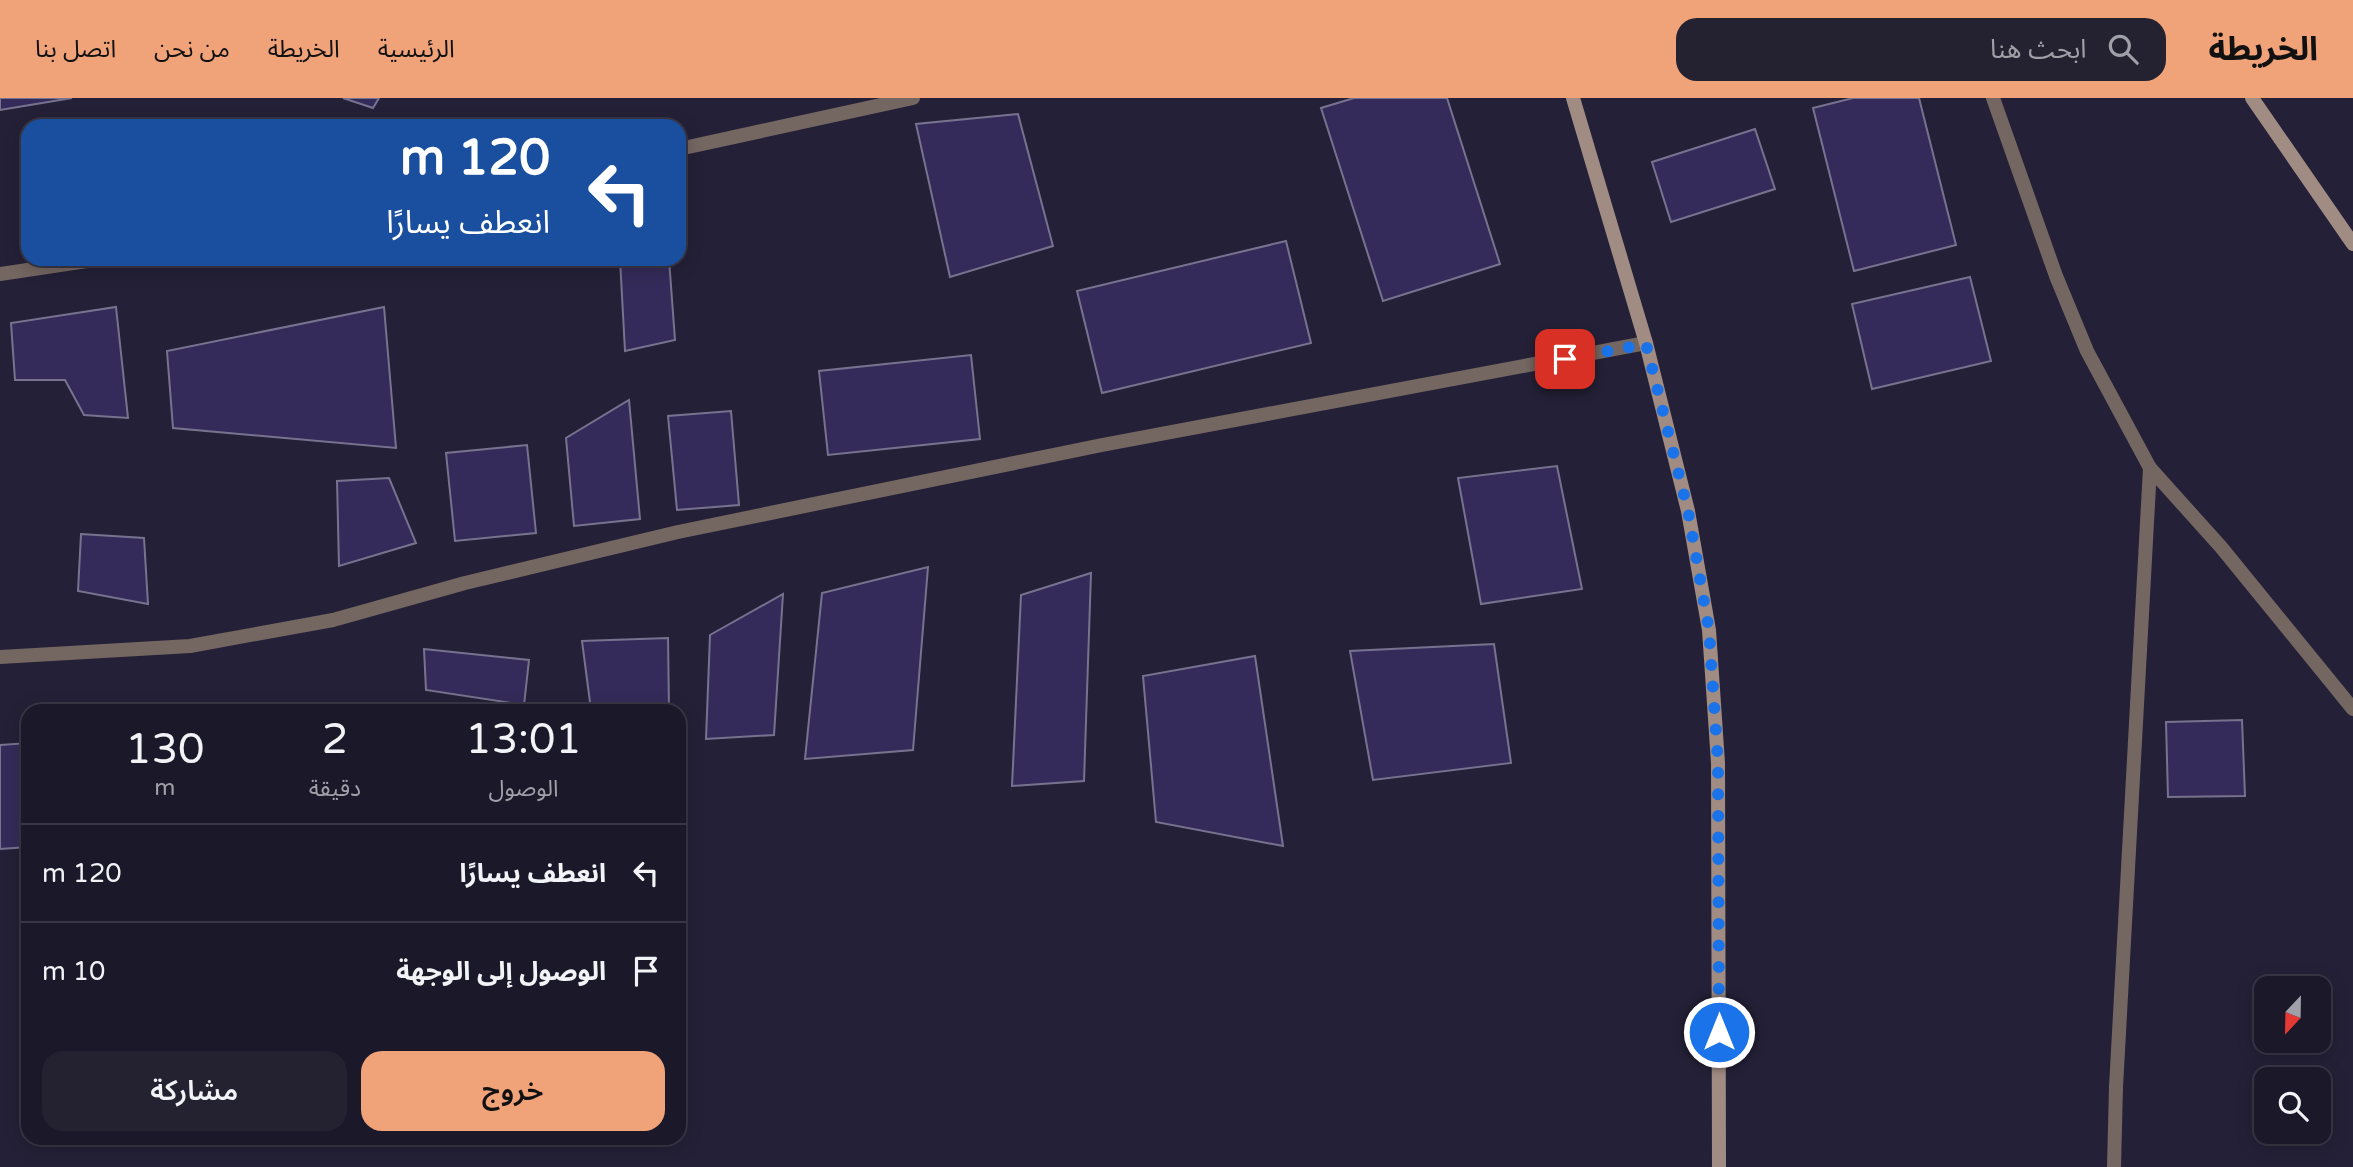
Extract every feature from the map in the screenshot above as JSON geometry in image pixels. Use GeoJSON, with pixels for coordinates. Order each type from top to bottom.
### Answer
{"type":"FeatureCollection","features":[{"type":"Feature","properties":{"kind":"street"},"geometry":{"type":"LineString","coordinates":[[686,147],[914,98]]}},
{"type":"Feature","properties":{"kind":"street"},"geometry":{"type":"LineString","coordinates":[[1573,98],[1646,344],[1688,511],[1709,630],[1718,763],[1719,1167]]}},
{"type":"Feature","properties":{"kind":"street"},"geometry":{"type":"LineString","coordinates":[[1993,98],[2056,276],[2087,351],[2150,468],[2221,547],[2353,709]]}},
{"type":"Feature","properties":{"kind":"street"},"geometry":{"type":"LineString","coordinates":[[2252,98],[2353,244]]}},
{"type":"Feature","properties":{"kind":"street"},"geometry":{"type":"LineString","coordinates":[[0,274],[53,266]]}},
{"type":"Feature","properties":{"kind":"street"},"geometry":{"type":"LineString","coordinates":[[0,657],[190,646],[333,620],[465,583],[678,532],[1102,445],[1646,344]]}},
{"type":"Feature","properties":{"kind":"street"},"geometry":{"type":"LineString","coordinates":[[2114,1167],[2116,1087],[2150,468]]}},
{"type":"Feature","properties":{"kind":"building"},"geometry":{"type":"Polygon","coordinates":[[[0,98],[72,98],[0,110],[0,98]]]}},
{"type":"Feature","properties":{"kind":"building"},"geometry":{"type":"Polygon","coordinates":[[[343,98],[379,98],[373,108],[343,98]]]}},
{"type":"Feature","properties":{"kind":"building"},"geometry":{"type":"Polygon","coordinates":[[[1354,98],[1447,98],[1500,264],[1383,301],[1321,108],[1354,98]]]}},
{"type":"Feature","properties":{"kind":"building"},"geometry":{"type":"Polygon","coordinates":[[[1853,98],[1919,98],[1956,245],[1854,271],[1813,108],[1853,98]]]}},
{"type":"Feature","properties":{"kind":"building"},"geometry":{"type":"Polygon","coordinates":[[[1018,114],[1053,246],[950,277],[916,124],[1018,114]]]}},
{"type":"Feature","properties":{"kind":"building"},"geometry":{"type":"Polygon","coordinates":[[[1755,129],[1775,189],[1671,222],[1652,162],[1755,129]]]}},
{"type":"Feature","properties":{"kind":"building"},"geometry":{"type":"Polygon","coordinates":[[[1286,241],[1311,343],[1102,393],[1077,291],[1286,241]]]}},
{"type":"Feature","properties":{"kind":"building"},"geometry":{"type":"Polygon","coordinates":[[[620,266],[670,266],[675,340],[625,351],[620,266]]]}},
{"type":"Feature","properties":{"kind":"building"},"geometry":{"type":"Polygon","coordinates":[[[1970,277],[1991,361],[1872,389],[1852,304],[1970,277]]]}},
{"type":"Feature","properties":{"kind":"building"},"geometry":{"type":"Polygon","coordinates":[[[116,307],[128,418],[84,415],[65,380],[15,380],[11,323],[116,307]]]}},
{"type":"Feature","properties":{"kind":"building"},"geometry":{"type":"Polygon","coordinates":[[[384,307],[396,448],[173,428],[167,351],[384,307]]]}},
{"type":"Feature","properties":{"kind":"building"},"geometry":{"type":"Polygon","coordinates":[[[971,355],[980,439],[828,455],[819,371],[971,355]]]}},
{"type":"Feature","properties":{"kind":"building"},"geometry":{"type":"Polygon","coordinates":[[[629,400],[640,519],[574,526],[566,438],[629,400]]]}},
{"type":"Feature","properties":{"kind":"building"},"geometry":{"type":"Polygon","coordinates":[[[731,411],[739,505],[677,510],[668,416],[731,411]]]}},
{"type":"Feature","properties":{"kind":"building"},"geometry":{"type":"Polygon","coordinates":[[[527,445],[536,533],[455,541],[446,453],[527,445]]]}},
{"type":"Feature","properties":{"kind":"building"},"geometry":{"type":"Polygon","coordinates":[[[1557,466],[1582,589],[1481,604],[1458,478],[1557,466]]]}},
{"type":"Feature","properties":{"kind":"building"},"geometry":{"type":"Polygon","coordinates":[[[389,478],[416,543],[339,566],[337,481],[389,478]]]}},
{"type":"Feature","properties":{"kind":"building"},"geometry":{"type":"Polygon","coordinates":[[[81,534],[144,538],[148,604],[78,591],[81,534]]]}},
{"type":"Feature","properties":{"kind":"building"},"geometry":{"type":"Polygon","coordinates":[[[928,567],[913,750],[805,759],[822,593],[928,567]]]}},
{"type":"Feature","properties":{"kind":"building"},"geometry":{"type":"Polygon","coordinates":[[[1091,573],[1084,781],[1012,786],[1021,595],[1091,573]]]}},
{"type":"Feature","properties":{"kind":"building"},"geometry":{"type":"Polygon","coordinates":[[[783,594],[774,735],[706,739],[710,635],[783,594]]]}},
{"type":"Feature","properties":{"kind":"building"},"geometry":{"type":"Polygon","coordinates":[[[668,638],[669,704],[590,704],[582,641],[668,638]]]}},
{"type":"Feature","properties":{"kind":"building"},"geometry":{"type":"Polygon","coordinates":[[[1494,644],[1511,763],[1373,780],[1350,651],[1494,644]]]}},
{"type":"Feature","properties":{"kind":"building"},"geometry":{"type":"Polygon","coordinates":[[[424,649],[529,660],[524,704],[426,690],[424,649]]]}},
{"type":"Feature","properties":{"kind":"building"},"geometry":{"type":"Polygon","coordinates":[[[1255,656],[1283,846],[1156,822],[1143,676],[1255,656]]]}},
{"type":"Feature","properties":{"kind":"building"},"geometry":{"type":"Polygon","coordinates":[[[2242,720],[2245,796],[2168,797],[2166,722],[2242,720]]]}},
{"type":"Feature","properties":{"kind":"building"},"geometry":{"type":"Polygon","coordinates":[[[21,744],[21,848],[0,849],[0,745],[21,744]]]}},
{"type":"Feature","properties":{"kind":"route"},"geometry":{"type":"LineString","coordinates":[[1565,359],[1646,344],[1688,511],[1709,630],[1718,763],[1719,1032]]}}]}
